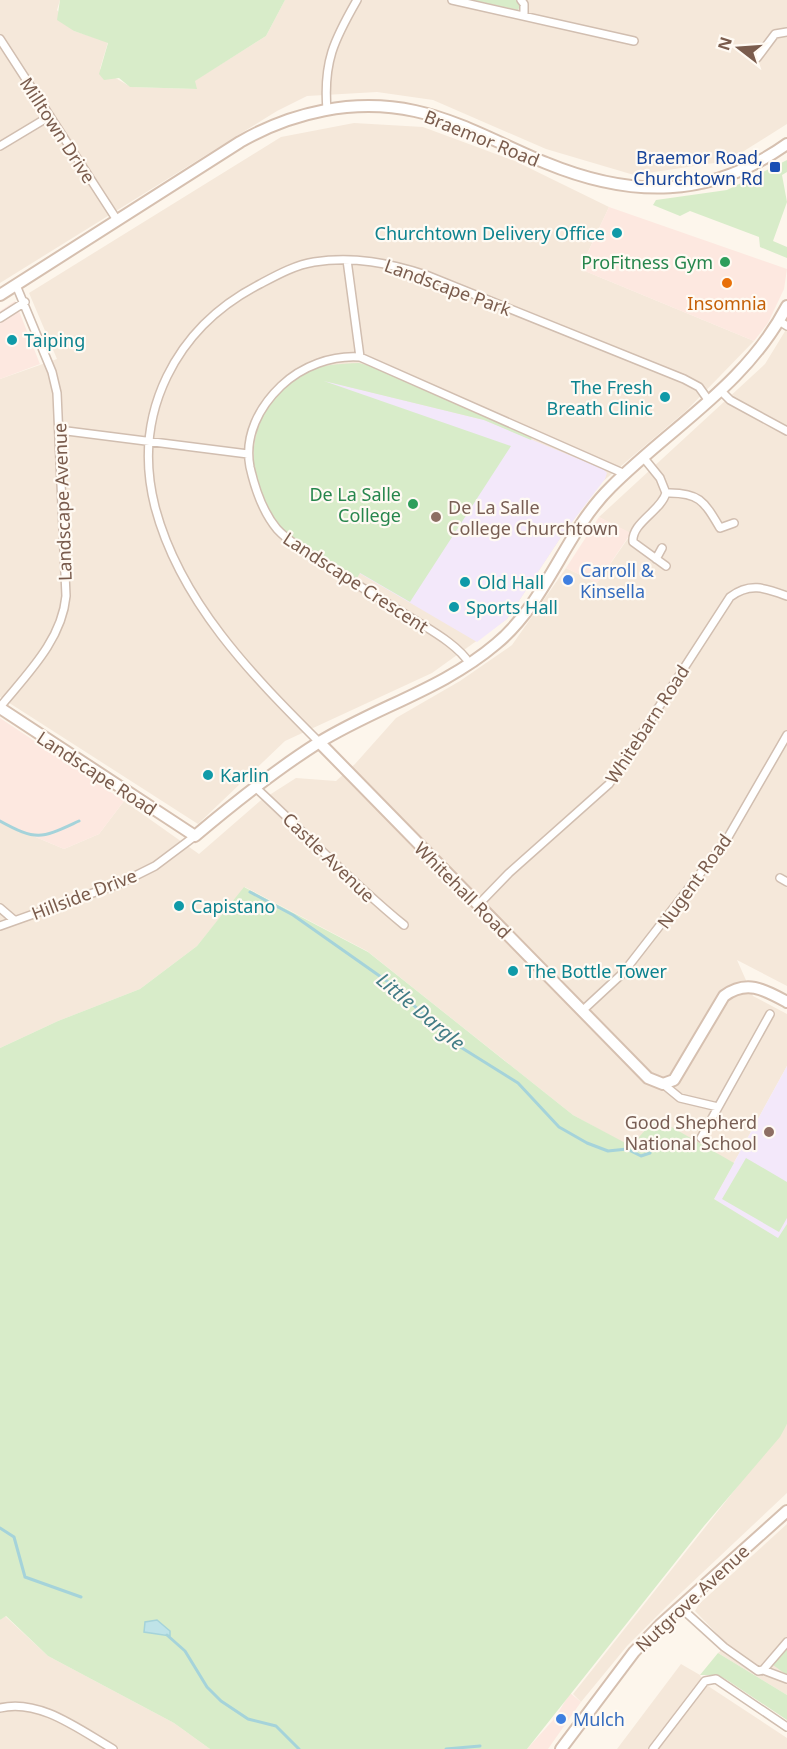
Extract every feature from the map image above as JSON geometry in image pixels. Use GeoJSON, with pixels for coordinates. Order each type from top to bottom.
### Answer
{"type":"FeatureCollection","features":[{"type":"Feature","properties":{"kind":"street"},"geometry":{"type":"LineString","coordinates":[[327,110],[326,71],[331,48],[357,0]]}},
{"type":"Feature","properties":{"kind":"street"},"geometry":{"type":"LineString","coordinates":[[452,0],[634,41]]}},
{"type":"Feature","properties":{"kind":"street"},"geometry":{"type":"LineString","coordinates":[[521,0],[524,4],[524,15]]}},
{"type":"Feature","properties":{"kind":"street"},"geometry":{"type":"LineString","coordinates":[[757,58],[775,34],[787,32]]}},
{"type":"Feature","properties":{"kind":"street","name":"Milltown Drive"},"geometry":{"type":"LineString","coordinates":[[0,39],[117,220]]}},
{"type":"Feature","properties":{"kind":"street","name":"Braemor Road"},"geometry":{"type":"LineString","coordinates":[[0,295],[259,130],[295,116],[327,110],[379,107],[423,113],[456,124],[571,173],[605,183],[642,188],[685,187],[721,180],[742,171],[787,144]]}},
{"type":"Feature","properties":{"kind":"street"},"geometry":{"type":"LineString","coordinates":[[0,146],[50,116]]}},
{"type":"Feature","properties":{"kind":"street"},"geometry":{"type":"LineString","coordinates":[[347,260],[360,357]]}},
{"type":"Feature","properties":{"kind":"street","name":"Landscape Park"},"geometry":{"type":"LineString","coordinates":[[319,742],[232,651],[201,607],[176,562],[155,507],[149,466],[158,394],[165,376],[201,325],[238,295],[284,271],[313,262],[347,260],[386,262],[436,279],[684,379],[699,387],[709,401]]}},
{"type":"Feature","properties":{"kind":"street","name":"Landscape Avenue"},"geometry":{"type":"LineString","coordinates":[[0,707],[44,653],[65,608],[57,393],[52,372],[25,302],[16,285]]}},
{"type":"Feature","properties":{"kind":"street"},"geometry":{"type":"LineString","coordinates":[[0,318],[25,302]]}},
{"type":"Feature","properties":{"kind":"street"},"geometry":{"type":"LineString","coordinates":[[195,836],[255,787],[319,742],[470,664],[498,643],[523,615],[610,488],[746,368],[783,324],[787,306]]}},
{"type":"Feature","properties":{"kind":"street","name":"Landscape Crescent"},"geometry":{"type":"LineString","coordinates":[[470,664],[428,628],[285,537],[258,498],[248,454],[253,427],[259,413],[282,385],[305,368],[345,356],[360,357],[625,474]]}},
{"type":"Feature","properties":{"kind":"street"},"geometry":{"type":"LineString","coordinates":[[721,391],[730,400],[787,431]]}},
{"type":"Feature","properties":{"kind":"street"},"geometry":{"type":"LineString","coordinates":[[59,430],[248,454]]}},
{"type":"Feature","properties":{"kind":"street"},"geometry":{"type":"LineString","coordinates":[[643,458],[660,478],[666,492],[663,500],[632,538],[636,546],[666,566]]}},
{"type":"Feature","properties":{"kind":"street"},"geometry":{"type":"LineString","coordinates":[[666,492],[693,494],[701,499],[720,528],[734,524]]}},
{"type":"Feature","properties":{"kind":"street"},"geometry":{"type":"LineString","coordinates":[[656,559],[662,548]]}},
{"type":"Feature","properties":{"kind":"street","name":"Whitebarn Road"},"geometry":{"type":"LineString","coordinates":[[478,905],[509,873],[609,784],[730,597],[742,588],[758,588],[787,596]]}},
{"type":"Feature","properties":{"kind":"street","name":"Landscape Road"},"geometry":{"type":"LineString","coordinates":[[0,707],[195,836]]}},
{"type":"Feature","properties":{"kind":"street","name":"Nugent Road"},"geometry":{"type":"LineString","coordinates":[[582,1011],[623,973],[727,839],[787,735]]}},
{"type":"Feature","properties":{"kind":"street","name":"Whitehall Road"},"geometry":{"type":"LineString","coordinates":[[319,742],[648,1078],[663,1084]]}},
{"type":"Feature","properties":{"kind":"street","name":"Castle Avenue"},"geometry":{"type":"LineString","coordinates":[[255,787],[333,859],[358,886],[404,925]]}},
{"type":"Feature","properties":{"kind":"street","name":"Hillside Drive"},"geometry":{"type":"LineString","coordinates":[[0,926],[121,882],[155,866],[195,836]]}},
{"type":"Feature","properties":{"kind":"street"},"geometry":{"type":"LineString","coordinates":[[0,908],[14,920]]}},
{"type":"Feature","properties":{"kind":"street"},"geometry":{"type":"LineString","coordinates":[[663,1084],[671,1083],[680,1074],[724,996],[733,989],[745,986],[754,987],[787,1002]]}},
{"type":"Feature","properties":{"kind":"street"},"geometry":{"type":"LineString","coordinates":[[701,1138],[770,1014]]}},
{"type":"Feature","properties":{"kind":"street"},"geometry":{"type":"LineString","coordinates":[[663,1084],[680,1098],[718,1107]]}},
{"type":"Feature","properties":{"kind":"street","name":"Nutgrove Avenue"},"geometry":{"type":"LineString","coordinates":[[561,1749],[634,1652],[680,1607],[787,1511]]}},
{"type":"Feature","properties":{"kind":"street"},"geometry":{"type":"LineString","coordinates":[[680,1607],[724,1647],[752,1668],[787,1679]]}},
{"type":"Feature","properties":{"kind":"street"},"geometry":{"type":"LineString","coordinates":[[763,1670],[787,1642]]}},
{"type":"Feature","properties":{"kind":"street"},"geometry":{"type":"LineString","coordinates":[[653,1749],[705,1681],[716,1680],[787,1727]]}},
{"type":"Feature","properties":{"kind":"street"},"geometry":{"type":"LineString","coordinates":[[0,1708],[14,1704],[38,1709],[112,1749]]}},
{"type":"Feature","properties":{"kind":"shaded area"},"geometry":{"type":"Polygon","coordinates":[[[0,0],[60,0],[57,10],[74,31],[108,42],[100,69],[131,87],[196,89],[194,81],[266,36],[285,0],[787,0],[787,124],[728,161],[634,175],[546,149],[433,100],[377,92],[307,96],[277,111],[0,283],[0,0]]]}},
{"type":"Feature","properties":{"kind":"shaded area"},"geometry":{"type":"Polygon","coordinates":[[[354,123],[423,127],[515,161],[609,207],[580,269],[754,341],[687,410],[601,483],[563,534],[507,619],[432,673],[285,741],[198,824],[0,697],[0,379],[57,359],[29,293],[281,137],[354,123]]]}},
{"type":"Feature","properties":{"kind":"shaded area"},"geometry":{"type":"Polygon","coordinates":[[[609,207],[787,269],[784,289],[768,323],[754,341],[580,269],[609,207]]]}},
{"type":"Feature","properties":{"kind":"shaded area"},"geometry":{"type":"Polygon","coordinates":[[[15,301],[40,364],[0,379],[0,311],[15,301]]]}},
{"type":"Feature","properties":{"kind":"shaded area"},"geometry":{"type":"Polygon","coordinates":[[[787,328],[787,986],[737,960],[753,996],[787,1014],[787,1066],[714,1199],[631,1147],[573,1115],[367,951],[245,887],[197,946],[140,989],[58,1021],[0,1048],[0,822],[64,849],[99,834],[124,801],[199,854],[260,801],[296,778],[336,781],[355,764],[396,718],[460,681],[512,645],[566,568],[597,583],[631,534],[599,517],[765,364],[787,328]]]}},
{"type":"Feature","properties":{"kind":"shaded area","name":"De La Salle College Churchtown"},"geometry":{"type":"Polygon","coordinates":[[[313,378],[484,420],[603,469],[607,473],[605,479],[563,534],[507,619],[477,642],[313,546],[313,378]]]}},
{"type":"Feature","properties":{"kind":"shaded area"},"geometry":{"type":"Polygon","coordinates":[[[599,517],[631,533],[597,583],[566,568],[599,517]]]}},
{"type":"Feature","properties":{"kind":"shaded area"},"geometry":{"type":"Polygon","coordinates":[[[0,718],[124,801],[99,834],[64,849],[0,822],[0,718]]]}},
{"type":"Feature","properties":{"kind":"shaded area","name":"Good Shepherd National School"},"geometry":{"type":"Polygon","coordinates":[[[787,1066],[787,1246],[714,1199],[787,1066]]]}},
{"type":"Feature","properties":{"kind":"shaded area"},"geometry":{"type":"Polygon","coordinates":[[[787,1424],[787,1493],[627,1646],[581,1702],[573,1694],[787,1424]]]}},
{"type":"Feature","properties":{"kind":"shaded area"},"geometry":{"type":"Polygon","coordinates":[[[787,1524],[787,1695],[718,1653],[728,1645],[695,1611],[699,1604],[787,1524]]]}},
{"type":"Feature","properties":{"kind":"shaded area"},"geometry":{"type":"Polygon","coordinates":[[[5,1616],[48,1656],[174,1723],[210,1749],[0,1749],[0,1620],[5,1616]]]}},
{"type":"Feature","properties":{"kind":"shaded area"},"geometry":{"type":"Polygon","coordinates":[[[681,1664],[700,1675],[705,1684],[787,1738],[787,1749],[617,1749],[681,1664]]]}},
{"type":"Feature","properties":{"kind":"shaded area"},"geometry":{"type":"Polygon","coordinates":[[[570,1693],[581,1702],[548,1749],[527,1749],[555,1718],[570,1693]]]}},
{"type":"Feature","properties":{"kind":"green space"},"geometry":{"type":"Polygon","coordinates":[[[60,0],[285,0],[266,36],[195,81],[197,89],[130,87],[119,78],[104,80],[99,74],[108,43],[74,31],[57,20],[60,0]]]}},
{"type":"Feature","properties":{"kind":"green space"},"geometry":{"type":"Polygon","coordinates":[[[473,0],[516,0],[520,5],[518,10],[473,0]]]}},
{"type":"Feature","properties":{"kind":"green space"},"geometry":{"type":"Polygon","coordinates":[[[787,160],[787,172],[782,175],[787,202],[773,241],[787,247],[787,258],[760,247],[759,237],[690,211],[680,216],[653,205],[656,200],[727,190],[787,160]]]}},
{"type":"Feature","properties":{"kind":"green space"},"geometry":{"type":"Polygon","coordinates":[[[359,363],[374,367],[533,435],[531,440],[484,420],[324,381],[511,446],[410,602],[360,573],[357,578],[312,553],[291,538],[274,520],[263,501],[256,481],[253,460],[255,439],[261,420],[271,401],[286,386],[310,370],[331,365],[359,363]]]}},
{"type":"Feature","properties":{"kind":"green space"},"geometry":{"type":"Polygon","coordinates":[[[244,887],[368,952],[573,1115],[631,1146],[656,1118],[734,1163],[714,1199],[778,1238],[787,1224],[787,1424],[780,1437],[704,1526],[527,1749],[210,1749],[174,1723],[48,1656],[6,1616],[0,1620],[0,1048],[58,1021],[140,989],[197,946],[244,887]]]}},
{"type":"Feature","properties":{"kind":"green space"},"geometry":{"type":"Polygon","coordinates":[[[746,1158],[787,1182],[787,1218],[779,1232],[722,1199],[746,1158]]]}},
{"type":"Feature","properties":{"kind":"green space"},"geometry":{"type":"Polygon","coordinates":[[[787,1647],[787,1675],[773,1665],[787,1647]]]}},
{"type":"Feature","properties":{"kind":"green space"},"geometry":{"type":"Polygon","coordinates":[[[718,1653],[787,1695],[787,1720],[718,1675],[700,1675],[718,1653]]]}},
{"type":"Feature","properties":{"kind":"water"},"geometry":{"type":"Polygon","coordinates":[[[157,1620],[170,1631],[170,1636],[144,1632],[145,1622],[157,1620]]]}},
{"type":"Feature","properties":{"kind":"waterway","name":"Little Dargle"},"geometry":{"type":"LineString","coordinates":[[0,821],[32,835],[48,834],[79,821]]}},
{"type":"Feature","properties":{"kind":"waterway","name":"Little Dargle"},"geometry":{"type":"LineString","coordinates":[[250,892],[293,915],[391,984],[454,1043],[518,1083],[559,1127],[587,1143],[608,1151],[627,1149],[641,1156],[650,1153]]}},
{"type":"Feature","properties":{"kind":"waterway"},"geometry":{"type":"LineString","coordinates":[[0,1528],[14,1537],[25,1577],[81,1597]]}},
{"type":"Feature","properties":{"kind":"waterway"},"geometry":{"type":"LineString","coordinates":[[167,1635],[185,1651],[207,1687],[221,1701],[248,1719],[276,1726],[299,1749]]}},
{"type":"Feature","properties":{"kind":"waterway"},"geometry":{"type":"LineString","coordinates":[[446,1749],[480,1746]]}},
{"type":"Feature","properties":{"kind":"place","name":"Braemor Road, Churchtown Rd"},"geometry":{"type":"Point","coordinates":[775,167]}},
{"type":"Feature","properties":{"kind":"place","name":"Churchtown Delivery Office"},"geometry":{"type":"Point","coordinates":[617,233]}},
{"type":"Feature","properties":{"kind":"place","name":"ProFitness Gym"},"geometry":{"type":"Point","coordinates":[725,262]}},
{"type":"Feature","properties":{"kind":"place","name":"Insomnia"},"geometry":{"type":"Point","coordinates":[727,283]}},
{"type":"Feature","properties":{"kind":"place","name":"Taiping"},"geometry":{"type":"Point","coordinates":[12,340]}},
{"type":"Feature","properties":{"kind":"place","name":"The Fresh Breath Clinic"},"geometry":{"type":"Point","coordinates":[665,397]}},
{"type":"Feature","properties":{"kind":"place","name":"De La Salle College"},"geometry":{"type":"Point","coordinates":[413,504]}},
{"type":"Feature","properties":{"kind":"place","name":"De La Salle College Churchtown"},"geometry":{"type":"Point","coordinates":[436,517]}},
{"type":"Feature","properties":{"kind":"place","name":"Carroll & Kinsella"},"geometry":{"type":"Point","coordinates":[568,580]}},
{"type":"Feature","properties":{"kind":"place","name":"Old Hall"},"geometry":{"type":"Point","coordinates":[465,582]}},
{"type":"Feature","properties":{"kind":"place","name":"Sports Hall"},"geometry":{"type":"Point","coordinates":[454,607]}},
{"type":"Feature","properties":{"kind":"place","name":"Karlin"},"geometry":{"type":"Point","coordinates":[208,775]}},
{"type":"Feature","properties":{"kind":"place","name":"Capistano"},"geometry":{"type":"Point","coordinates":[179,906]}},
{"type":"Feature","properties":{"kind":"place","name":"The Bottle Tower"},"geometry":{"type":"Point","coordinates":[513,971]}},
{"type":"Feature","properties":{"kind":"place","name":"Good Shepherd National School"},"geometry":{"type":"Point","coordinates":[769,1132]}},
{"type":"Feature","properties":{"kind":"place","name":"Mulch"},"geometry":{"type":"Point","coordinates":[561,1719]}}]}
